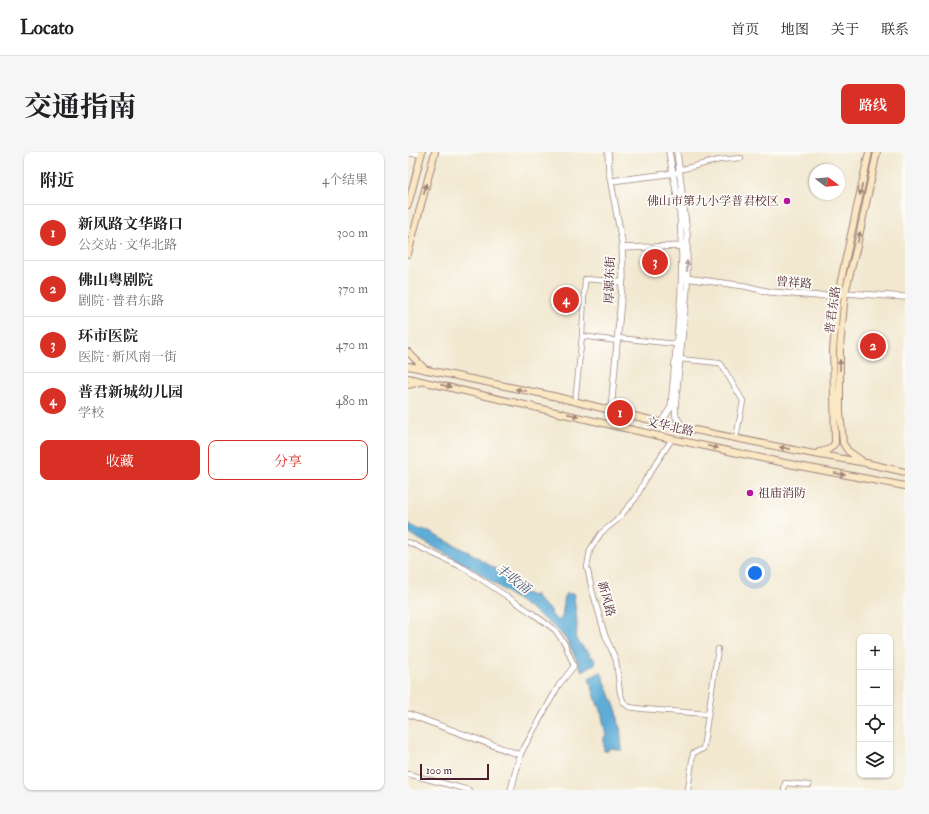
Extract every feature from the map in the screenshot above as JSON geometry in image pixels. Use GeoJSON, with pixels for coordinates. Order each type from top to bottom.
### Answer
{"type":"FeatureCollection","features":[{"type":"Feature","properties":{"kind":"main road"},"geometry":{"type":"LineString","coordinates":[[408,254],[435,152]]}},
{"type":"Feature","properties":{"kind":"main road","name":"普君东路"},"geometry":{"type":"LineString","coordinates":[[835,443],[833,350],[838,294],[869,152]]}},
{"type":"Feature","properties":{"kind":"main road","name":"普君东路"},"geometry":{"type":"LineString","coordinates":[[843,443],[840,412],[840,348],[845,293],[857,246],[877,152]]}},
{"type":"Feature","properties":{"kind":"main road"},"geometry":{"type":"LineString","coordinates":[[408,205],[422,153]]}},
{"type":"Feature","properties":{"kind":"main road"},"geometry":{"type":"LineString","coordinates":[[408,352],[426,370]]}},
{"type":"Feature","properties":{"kind":"main road","name":"文华北路"},"geometry":{"type":"LineString","coordinates":[[408,366],[611,410],[684,428],[866,463],[905,472]]}},
{"type":"Feature","properties":{"kind":"main road","name":"文华北路"},"geometry":{"type":"LineString","coordinates":[[408,378],[672,439],[799,466],[905,486]]}},
{"type":"Feature","properties":{"kind":"main road"},"geometry":{"type":"LineString","coordinates":[[408,384],[424,381]]}},
{"type":"Feature","properties":{"kind":"main road"},"geometry":{"type":"LineString","coordinates":[[809,453],[826,452],[832,448],[835,443],[843,443],[848,451],[866,463]]}},
{"type":"Feature","properties":{"kind":"street","name":"厚源东街"},"geometry":{"type":"LineString","coordinates":[[608,152],[611,181],[622,248],[622,282],[611,410]]}},
{"type":"Feature","properties":{"kind":"street"},"geometry":{"type":"LineString","coordinates":[[669,152],[680,212],[684,246],[680,359],[675,407],[676,417],[684,428]]}},
{"type":"Feature","properties":{"kind":"street"},"geometry":{"type":"LineString","coordinates":[[677,152],[688,233],[684,246]]}},
{"type":"Feature","properties":{"kind":"street"},"geometry":{"type":"LineString","coordinates":[[408,153],[422,153]]}},
{"type":"Feature","properties":{"kind":"street"},"geometry":{"type":"LineString","coordinates":[[611,181],[673,174],[719,160],[741,158]]}},
{"type":"Feature","properties":{"kind":"street"},"geometry":{"type":"LineString","coordinates":[[622,248],[684,246]]}},
{"type":"Feature","properties":{"kind":"street"},"geometry":{"type":"LineString","coordinates":[[575,402],[582,336],[585,278],[622,282]]}},
{"type":"Feature","properties":{"kind":"street"},"geometry":{"type":"LineString","coordinates":[[661,423],[670,406],[681,294],[684,278]]}},
{"type":"Feature","properties":{"kind":"street","name":"曾祥路"},"geometry":{"type":"LineString","coordinates":[[684,278],[745,286],[770,292],[818,296],[845,293],[905,297]]}},
{"type":"Feature","properties":{"kind":"street"},"geometry":{"type":"LineString","coordinates":[[582,336],[676,344]]}},
{"type":"Feature","properties":{"kind":"street"},"geometry":{"type":"LineString","coordinates":[[680,359],[721,364],[743,401],[736,438]]}},
{"type":"Feature","properties":{"kind":"street","name":"新风路"},"geometry":{"type":"LineString","coordinates":[[672,439],[644,482],[636,498],[616,521],[601,533],[590,550],[587,566],[592,590],[605,635],[616,660],[620,693],[624,703],[629,707],[636,708],[708,714]]}},
{"type":"Feature","properties":{"kind":"street"},"geometry":{"type":"LineString","coordinates":[[408,543],[464,568],[486,582],[555,630],[565,644],[574,666],[559,685],[520,755],[511,790]]}},
{"type":"Feature","properties":{"kind":"street"},"geometry":{"type":"LineString","coordinates":[[688,790],[693,754],[703,749],[718,650]]}},
{"type":"Feature","properties":{"kind":"street"},"geometry":{"type":"LineString","coordinates":[[408,714],[520,755]]}},
{"type":"Feature","properties":{"kind":"street"},"geometry":{"type":"LineString","coordinates":[[408,774],[469,790]]}},
{"type":"Feature","properties":{"kind":"street"},"geometry":{"type":"LineString","coordinates":[[784,790],[785,783],[809,785]]}},
{"type":"Feature","properties":{"kind":"water"},"geometry":{"type":"Polygon","coordinates":[[[408,523],[412,527],[422,531],[423,529],[474,555],[516,582],[518,588],[522,591],[532,596],[534,594],[537,596],[536,598],[552,612],[551,614],[558,621],[562,617],[565,594],[574,594],[577,623],[575,637],[590,654],[590,657],[592,656],[596,663],[582,671],[568,642],[559,631],[477,571],[408,533],[408,523]]]}},
{"type":"Feature","properties":{"kind":"water"},"geometry":{"type":"Polygon","coordinates":[[[601,672],[617,712],[620,725],[622,750],[616,750],[615,748],[604,751],[604,737],[606,736],[600,706],[598,706],[589,678],[601,672]]]}},
{"type":"Feature","properties":{"kind":"place","name":"佛山市第九小学普君校区"},"geometry":{"type":"Point","coordinates":[787,201]}},
{"type":"Feature","properties":{"kind":"place","name":"环市医院"},"geometry":{"type":"Point","coordinates":[655,262]}},
{"type":"Feature","properties":{"kind":"place","name":"普君新城幼儿园"},"geometry":{"type":"Point","coordinates":[566,300]}},
{"type":"Feature","properties":{"kind":"place","name":"佛山粤剧院"},"geometry":{"type":"Point","coordinates":[873,346]}},
{"type":"Feature","properties":{"kind":"place","name":"新风路文华路口"},"geometry":{"type":"Point","coordinates":[620,413]}},
{"type":"Feature","properties":{"kind":"place","name":"祖庙消防"},"geometry":{"type":"Point","coordinates":[750,493]}},
{"type":"Feature","properties":{"kind":"water label","name":"丰收涌"},"geometry":{"type":"Point","coordinates":[513,579]}}]}
